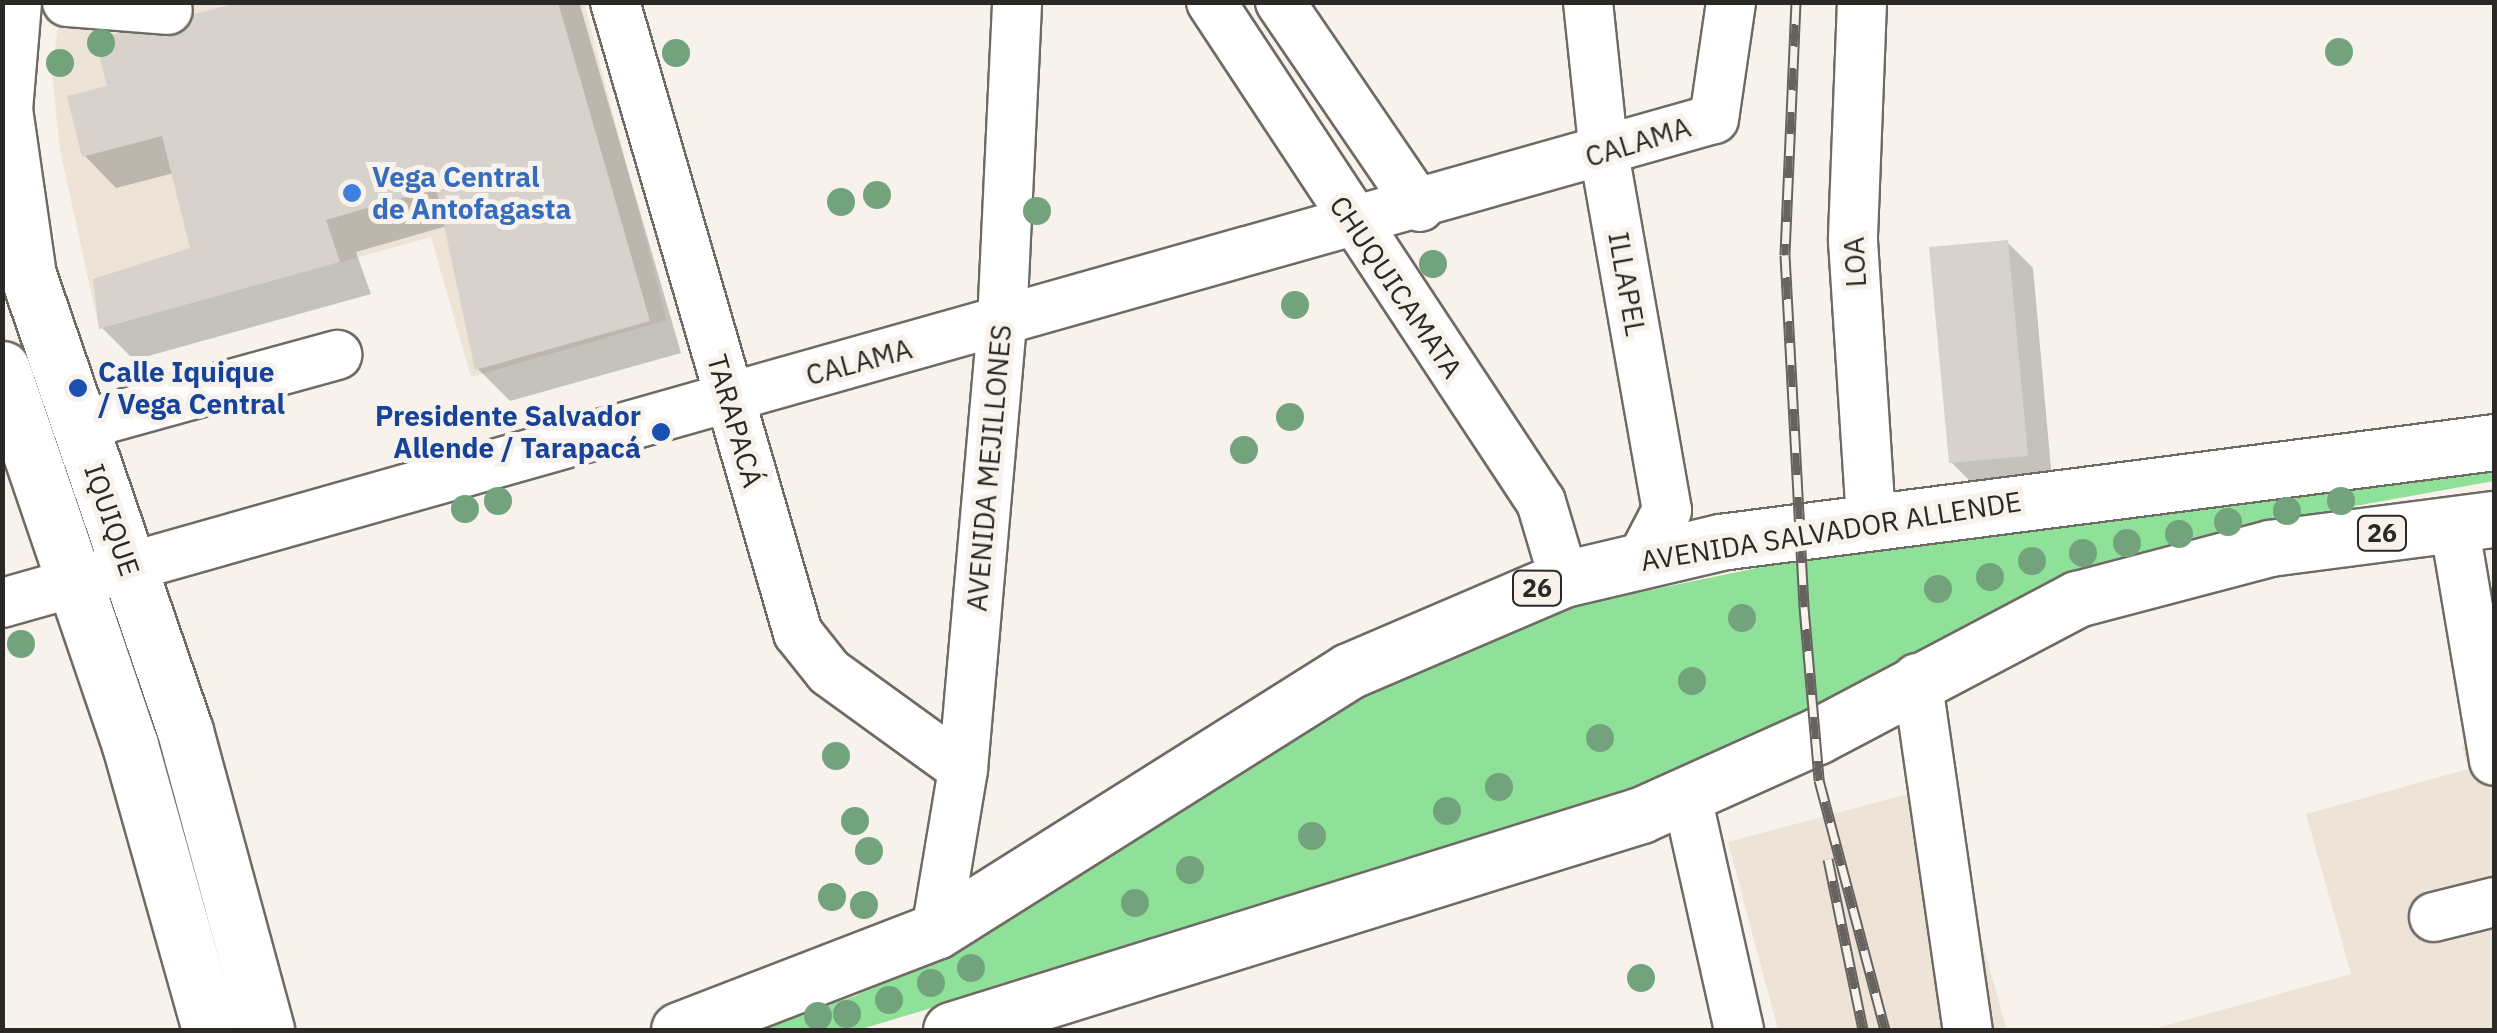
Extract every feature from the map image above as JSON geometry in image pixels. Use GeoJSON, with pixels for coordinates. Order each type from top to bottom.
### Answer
{"type":"FeatureCollection","features":[{"type":"Feature","properties":{"kind":"main road","name":"IQUIQUE"},"geometry":{"type":"LineString","coordinates":[[13,2],[4,110],[15,220],[80,426],[185,731],[266,1030]]}},
{"type":"Feature","properties":{"kind":"main road","name":"IQUIQUE"},"geometry":{"type":"LineString","coordinates":[[2,370],[78,582],[210,1030]]}},
{"type":"Feature","properties":{"kind":"main road","name":"AVENIDA SALVADOR ALLENDE"},"geometry":{"type":"LineString","coordinates":[[680,1030],[936,931],[1350,671],[1564,578],[1642,558],[1871,522],[2494,442]]}},
{"type":"Feature","properties":{"kind":"main road","name":"26"},"geometry":{"type":"LineString","coordinates":[[952,1030],[1687,797],[2077,599],[2172,569],[2474,522]]}},
{"type":"Feature","properties":{"kind":"street"},"geometry":{"type":"LineString","coordinates":[[67,2],[168,10]]}},
{"type":"Feature","properties":{"kind":"street","name":"TARAPACÁ"},"geometry":{"type":"LineString","coordinates":[[615,2],[798,633],[830,672],[963,769]]}},
{"type":"Feature","properties":{"kind":"street","name":"AVENIDA MEJILLONES"},"geometry":{"type":"LineString","coordinates":[[936,931],[963,769],[1002,323],[1016,2]]}},
{"type":"Feature","properties":{"kind":"street","name":"CHUQUICAMATA"},"geometry":{"type":"LineString","coordinates":[[1211,2],[1354,225],[1541,502],[1564,578]]}},
{"type":"Feature","properties":{"kind":"street"},"geometry":{"type":"LineString","coordinates":[[1280,2],[1420,207]]}},
{"type":"Feature","properties":{"kind":"street","name":"ILLAPEL"},"geometry":{"type":"LineString","coordinates":[[1588,2],[1604,152],[1668,510],[1642,558]]}},
{"type":"Feature","properties":{"kind":"street","name":"CALAMA"},"geometry":{"type":"LineString","coordinates":[[2,603],[1420,207],[1714,119],[1731,2]]}},
{"type":"Feature","properties":{"kind":"street","name":"LOA"},"geometry":{"type":"LineString","coordinates":[[1862,2],[1853,241],[1871,522]]}},
{"type":"Feature","properties":{"kind":"street"},"geometry":{"type":"LineString","coordinates":[[80,426],[337,355]]}},
{"type":"Feature","properties":{"kind":"street"},"geometry":{"type":"LineString","coordinates":[[2474,522],[2494,761]]}},
{"type":"Feature","properties":{"kind":"street"},"geometry":{"type":"LineString","coordinates":[[1917,678],[1968,1030]]}},
{"type":"Feature","properties":{"kind":"street"},"geometry":{"type":"LineString","coordinates":[[1687,797],[1739,1030]]}},
{"type":"Feature","properties":{"kind":"street"},"geometry":{"type":"LineString","coordinates":[[2434,918],[2494,902]]}},
{"type":"Feature","properties":{"kind":"shaded area","name":"Vega Central de Antofagasta"},"geometry":{"type":"Polygon","coordinates":[[[61,2],[584,3],[667,320],[471,377],[431,237],[99,329],[60,150],[52,74],[61,2]]]}},
{"type":"Feature","properties":{"kind":"shaded area"},"geometry":{"type":"Polygon","coordinates":[[[2494,737],[2494,1030],[2150,1030],[2351,974],[2306,814],[2468,769],[2462,746],[2494,737]]]}},
{"type":"Feature","properties":{"kind":"shaded area"},"geometry":{"type":"Polygon","coordinates":[[[1938,786],[2007,1030],[1778,1030],[1728,842],[1938,786]]]}},
{"type":"Feature","properties":{"kind":"green space"},"geometry":{"type":"Polygon","coordinates":[[[2494,469],[2494,481],[2255,524],[2020,596],[1763,732],[1551,822],[858,1030],[749,1030],[855,996],[1004,923],[1417,662],[1534,614],[1796,560],[2494,469]]]}},
{"type":"Feature","properties":{"kind":"building","name":"Vega Central de Antofagasta"},"geometry":{"type":"Polygon","coordinates":[[[242,2],[558,2],[650,321],[475,370],[436,188],[326,220],[340,262],[99,329],[93,279],[190,248],[162,136],[82,157],[67,96],[107,86],[95,39],[242,2]]]}},
{"type":"Feature","properties":{"kind":"building"},"geometry":{"type":"Polygon","coordinates":[[[2008,240],[2028,456],[1949,463],[1929,247],[2008,240]]]}},
{"type":"Feature","properties":{"kind":"railway"},"geometry":{"type":"LineString","coordinates":[[1796,2],[1785,255],[1804,607],[1819,780],[1885,1030]]}},
{"type":"Feature","properties":{"kind":"railway"},"geometry":{"type":"LineString","coordinates":[[1828,859],[1863,1030]]}},
{"type":"Feature","properties":{"kind":"place","name":"Vega Central de Antofagasta"},"geometry":{"type":"Point","coordinates":[352,193]}},
{"type":"Feature","properties":{"kind":"place","name":"Calle Iquique / Vega Central"},"geometry":{"type":"Point","coordinates":[78,388]}},
{"type":"Feature","properties":{"kind":"place","name":"Presidente Salvador Allende / Tarapacá"},"geometry":{"type":"Point","coordinates":[661,432]}}]}
